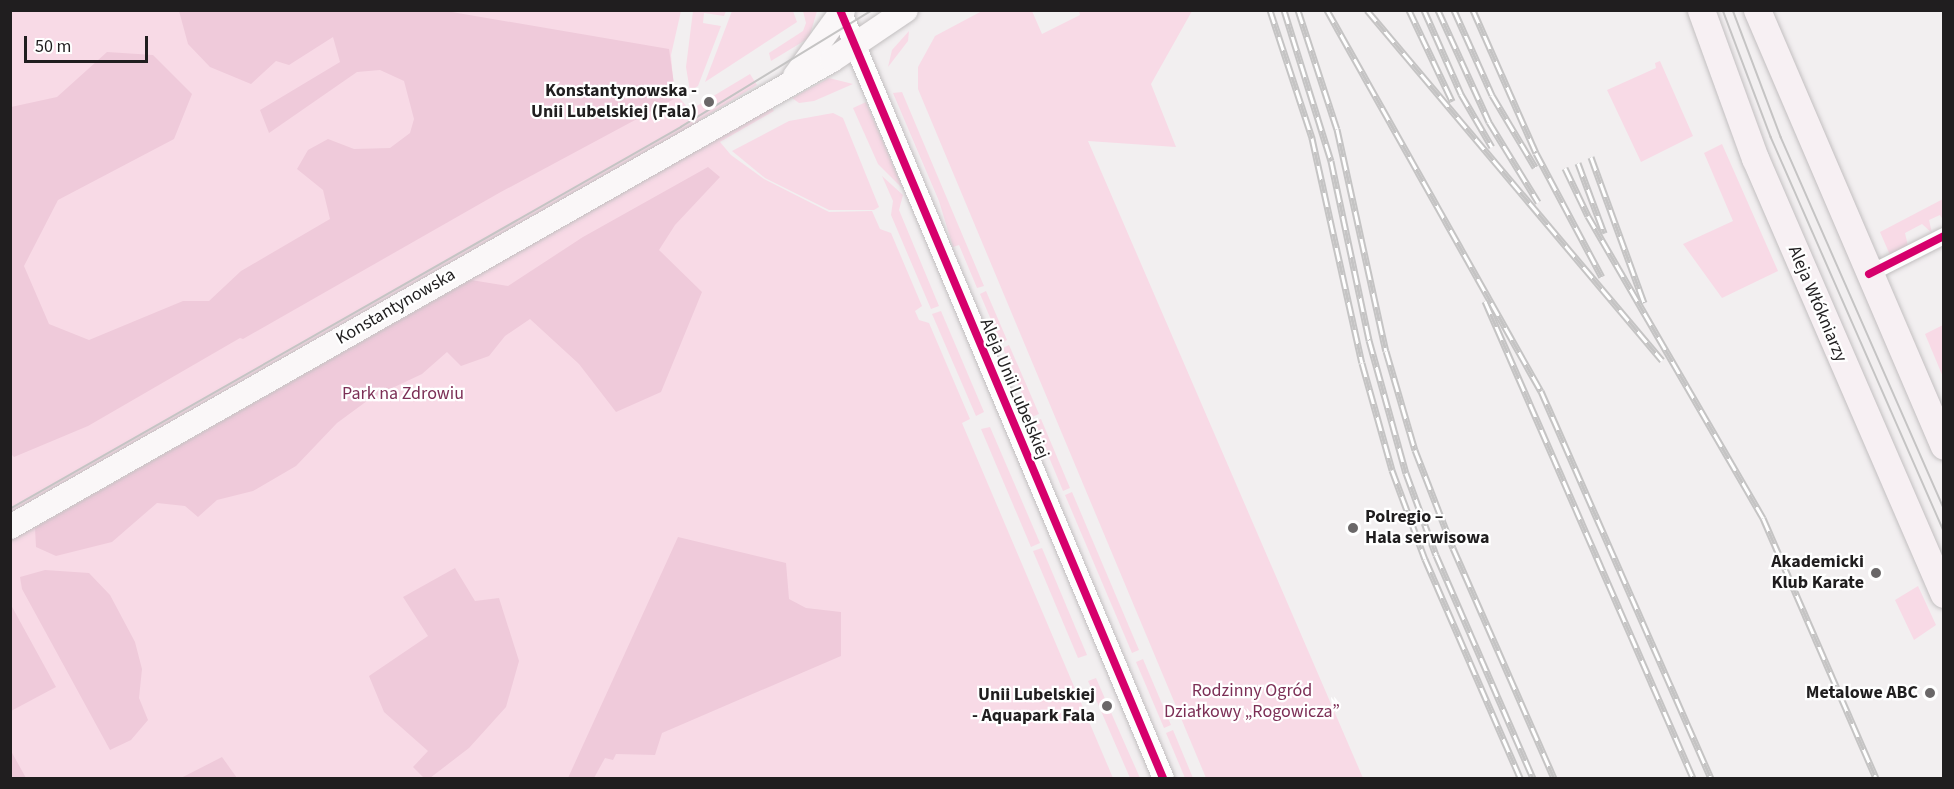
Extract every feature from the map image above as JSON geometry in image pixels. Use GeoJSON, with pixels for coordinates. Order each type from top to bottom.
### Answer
{"type":"FeatureCollection","features":[{"type":"Feature","properties":{"kind":"main road","name":"Konstantynowska"},"geometry":{"type":"LineString","coordinates":[[10,527],[855,46],[906,10]]}},
{"type":"Feature","properties":{"kind":"main road","name":"Aleja Włókniarzy"},"geometry":{"type":"LineString","coordinates":[[1701,10],[1759,168],[1944,594]]}},
{"type":"Feature","properties":{"kind":"main road"},"geometry":{"type":"LineString","coordinates":[[1757,10],[1944,446]]}},
{"type":"Feature","properties":{"kind":"main road","name":"Konstantynowska"},"geometry":{"type":"LineString","coordinates":[[782,88],[804,65],[841,11]]}},
{"type":"Feature","properties":{"kind":"street","name":"Aleja Unii Lubelskiej"},"geometry":{"type":"LineString","coordinates":[[841,11],[1163,778]]}},
{"type":"Feature","properties":{"kind":"street"},"geometry":{"type":"LineString","coordinates":[[1869,274],[1944,236]]}},
{"type":"Feature","properties":{"kind":"green space","name":"Park na Zdrowiu"},"geometry":{"type":"Polygon","coordinates":[[[10,11],[681,11],[671,55],[674,92],[690,110],[750,74],[757,85],[700,120],[716,138],[771,107],[774,111],[720,142],[731,155],[764,179],[829,212],[872,211],[880,229],[891,233],[922,306],[915,311],[919,320],[929,323],[970,419],[962,423],[1113,778],[11,778],[10,11]]]}},
{"type":"Feature","properties":{"kind":"green space"},"geometry":{"type":"Polygon","coordinates":[[[693,11],[726,11],[724,16],[704,13],[703,23],[721,26],[698,86],[690,91],[686,67],[693,11]]]}},
{"type":"Feature","properties":{"kind":"green space"},"geometry":{"type":"Polygon","coordinates":[[[732,11],[793,11],[797,22],[705,82],[732,11]]]}},
{"type":"Feature","properties":{"kind":"green space"},"geometry":{"type":"Polygon","coordinates":[[[803,11],[817,11],[809,38],[771,61],[769,53],[803,31],[806,23],[803,11]]]}},
{"type":"Feature","properties":{"kind":"green space","name":"Rodzinny Ogród Działkowy „Rogowicza”"},"geometry":{"type":"Polygon","coordinates":[[[982,11],[1032,11],[1042,34],[1080,15],[1079,11],[1192,11],[1151,84],[1176,147],[1088,141],[1363,778],[1206,778],[918,89],[918,67],[935,36],[982,11]]]}},
{"type":"Feature","properties":{"kind":"green space"},"geometry":{"type":"Polygon","coordinates":[[[909,31],[908,41],[888,67],[892,50],[909,31]]]}},
{"type":"Feature","properties":{"kind":"green space"},"geometry":{"type":"Polygon","coordinates":[[[1660,61],[1693,136],[1641,162],[1607,90],[1656,68],[1655,63],[1660,61]]]}},
{"type":"Feature","properties":{"kind":"green space"},"geometry":{"type":"Polygon","coordinates":[[[829,78],[853,84],[814,101],[799,103],[792,98],[829,78]]]}},
{"type":"Feature","properties":{"kind":"green space"},"geometry":{"type":"Polygon","coordinates":[[[902,92],[984,286],[977,288],[959,245],[953,247],[939,201],[893,93],[902,92]]]}},
{"type":"Feature","properties":{"kind":"green space"},"geometry":{"type":"Polygon","coordinates":[[[866,102],[903,189],[878,164],[853,108],[866,102]]]}},
{"type":"Feature","properties":{"kind":"green space"},"geometry":{"type":"Polygon","coordinates":[[[833,113],[843,118],[879,207],[874,210],[829,210],[765,178],[732,151],[789,121],[833,113]]]}},
{"type":"Feature","properties":{"kind":"green space"},"geometry":{"type":"Polygon","coordinates":[[[1722,144],[1778,271],[1722,298],[1683,244],[1733,221],[1704,153],[1722,144]]]}},
{"type":"Feature","properties":{"kind":"green space"},"geometry":{"type":"Polygon","coordinates":[[[882,176],[903,195],[899,210],[939,306],[931,309],[891,215],[893,201],[882,176]]]}},
{"type":"Feature","properties":{"kind":"green space"},"geometry":{"type":"Polygon","coordinates":[[[1943,199],[1943,220],[1940,215],[1929,220],[1932,233],[1922,224],[1905,233],[1908,246],[1890,255],[1880,232],[1943,199]]]}},
{"type":"Feature","properties":{"kind":"green space"},"geometry":{"type":"Polygon","coordinates":[[[986,291],[1007,340],[1001,343],[980,294],[986,291]]]}},
{"type":"Feature","properties":{"kind":"green space"},"geometry":{"type":"Polygon","coordinates":[[[941,311],[984,412],[976,416],[932,314],[941,311]]]}},
{"type":"Feature","properties":{"kind":"green space"},"geometry":{"type":"Polygon","coordinates":[[[1943,325],[1943,377],[1925,334],[1943,325]]]}},
{"type":"Feature","properties":{"kind":"green space"},"geometry":{"type":"Polygon","coordinates":[[[1009,345],[1039,414],[1032,417],[1003,348],[1009,345]]]}},
{"type":"Feature","properties":{"kind":"green space"},"geometry":{"type":"Polygon","coordinates":[[[1041,419],[1070,488],[1063,491],[1034,421],[1041,419]]]}},
{"type":"Feature","properties":{"kind":"green space"},"geometry":{"type":"Polygon","coordinates":[[[990,427],[1040,543],[1031,547],[981,429],[990,427]]]}},
{"type":"Feature","properties":{"kind":"green space"},"geometry":{"type":"Polygon","coordinates":[[[1072,492],[1139,650],[1132,653],[1065,495],[1072,492]]]}},
{"type":"Feature","properties":{"kind":"green space"},"geometry":{"type":"Polygon","coordinates":[[[1042,548],[1087,655],[1078,658],[1033,551],[1042,548]]]}},
{"type":"Feature","properties":{"kind":"green space"},"geometry":{"type":"Polygon","coordinates":[[[1918,586],[1936,625],[1914,640],[1895,600],[1918,586]]]}},
{"type":"Feature","properties":{"kind":"green space"},"geometry":{"type":"Polygon","coordinates":[[[1143,659],[1171,725],[1164,728],[1136,662],[1143,659]]]}},
{"type":"Feature","properties":{"kind":"green space"},"geometry":{"type":"Polygon","coordinates":[[[1096,678],[1140,778],[1130,778],[1088,681],[1096,678]]]}},
{"type":"Feature","properties":{"kind":"green space"},"geometry":{"type":"Polygon","coordinates":[[[1173,730],[1193,778],[1185,778],[1166,733],[1173,730]]]}},
{"type":"Feature","properties":{"kind":"shaded area"},"geometry":{"type":"Polygon","coordinates":[[[179,11],[446,11],[669,49],[676,98],[499,193],[88,426],[14,457],[10,453],[11,107],[57,97],[107,52],[153,55],[192,94],[174,139],[58,200],[24,266],[49,324],[89,340],[183,301],[209,301],[241,271],[330,219],[323,190],[297,169],[308,150],[328,139],[354,149],[390,148],[410,133],[414,119],[404,81],[380,70],[357,72],[269,133],[260,110],[340,62],[333,37],[289,65],[276,61],[251,84],[210,67],[188,44],[179,11]]]}},
{"type":"Feature","properties":{"kind":"shaded area"},"geometry":{"type":"Polygon","coordinates":[[[708,167],[720,177],[675,225],[659,250],[702,292],[661,392],[616,412],[579,364],[530,319],[505,336],[489,356],[461,366],[447,352],[422,374],[371,398],[337,423],[296,466],[253,491],[217,500],[198,517],[185,506],[157,503],[112,542],[56,556],[36,547],[35,528],[471,280],[508,286],[583,237],[708,167]]]}},
{"type":"Feature","properties":{"kind":"shaded area"},"geometry":{"type":"Polygon","coordinates":[[[678,537],[786,563],[789,599],[806,608],[841,612],[841,656],[662,733],[655,755],[616,754],[613,760],[605,758],[594,778],[568,778],[678,537]]]}},
{"type":"Feature","properties":{"kind":"shaded area"},"geometry":{"type":"Polygon","coordinates":[[[455,568],[475,601],[499,598],[519,661],[506,707],[469,748],[430,778],[424,778],[413,767],[428,751],[384,712],[369,676],[428,636],[403,597],[455,568]]]}},
{"type":"Feature","properties":{"kind":"shaded area"},"geometry":{"type":"Polygon","coordinates":[[[45,570],[89,573],[110,595],[135,642],[142,669],[139,698],[148,720],[131,740],[110,750],[22,589],[20,577],[45,570]]]}},
{"type":"Feature","properties":{"kind":"shaded area"},"geometry":{"type":"Polygon","coordinates":[[[11,605],[56,687],[10,711],[11,605]]]}},
{"type":"Feature","properties":{"kind":"shaded area"},"geometry":{"type":"Polygon","coordinates":[[[11,751],[26,778],[11,778],[11,751]]]}},
{"type":"Feature","properties":{"kind":"shaded area"},"geometry":{"type":"Polygon","coordinates":[[[222,757],[237,778],[181,778],[222,757]]]}},
{"type":"Feature","properties":{"kind":"tram line"},"geometry":{"type":"LineString","coordinates":[[10,509],[681,127],[873,10]]}},
{"type":"Feature","properties":{"kind":"tram line"},"geometry":{"type":"LineString","coordinates":[[1723,10],[1771,137],[1944,532]]}},
{"type":"Feature","properties":{"kind":"tram line"},"geometry":{"type":"LineString","coordinates":[[1733,10],[1781,137],[1944,508]]}},
{"type":"Feature","properties":{"kind":"railway"},"geometry":{"type":"LineString","coordinates":[[1270,10],[1312,138],[1362,363],[1392,470],[1425,559],[1520,778]]}},
{"type":"Feature","properties":{"kind":"railway"},"geometry":{"type":"LineString","coordinates":[[1284,10],[1331,161],[1369,340],[1406,473],[1436,555],[1533,778]]}},
{"type":"Feature","properties":{"kind":"railway"},"geometry":{"type":"LineString","coordinates":[[1298,10],[1337,129],[1386,351],[1415,450],[1453,548],[1554,778]]}},
{"type":"Feature","properties":{"kind":"railway"},"geometry":{"type":"LineString","coordinates":[[1327,10],[1541,391],[1711,778]]}},
{"type":"Feature","properties":{"kind":"railway"},"geometry":{"type":"LineString","coordinates":[[1367,10],[1662,360]]}},
{"type":"Feature","properties":{"kind":"railway"},"geometry":{"type":"LineString","coordinates":[[1409,10],[1452,101]]}},
{"type":"Feature","properties":{"kind":"railway"},"geometry":{"type":"LineString","coordinates":[[1424,10],[1461,94],[1492,147]]}},
{"type":"Feature","properties":{"kind":"railway"},"geometry":{"type":"LineString","coordinates":[[1438,10],[1489,122],[1538,202]]}},
{"type":"Feature","properties":{"kind":"railway"},"geometry":{"type":"LineString","coordinates":[[1454,10],[1492,95],[1535,167]]}},
{"type":"Feature","properties":{"kind":"railway"},"geometry":{"type":"LineString","coordinates":[[1473,10],[1536,153],[1602,277]]}},
{"type":"Feature","properties":{"kind":"railway"},"geometry":{"type":"LineString","coordinates":[[1591,157],[1644,303]]}},
{"type":"Feature","properties":{"kind":"railway"},"geometry":{"type":"LineString","coordinates":[[1578,163],[1604,233]]}},
{"type":"Feature","properties":{"kind":"railway"},"geometry":{"type":"LineString","coordinates":[[1565,168],[1588,216],[1763,518],[1876,778]]}},
{"type":"Feature","properties":{"kind":"railway"},"geometry":{"type":"LineString","coordinates":[[1485,301],[1693,778]]}},
{"type":"Feature","properties":{"kind":"cycle path"},"geometry":{"type":"LineString","coordinates":[[840,10],[1163,778]]}},
{"type":"Feature","properties":{"kind":"cycle path"},"geometry":{"type":"LineString","coordinates":[[1869,274],[1944,236]]}},
{"type":"Feature","properties":{"kind":"place","name":"Konstantynowska - Unii Lubelskiej (Fala)"},"geometry":{"type":"Point","coordinates":[709,102]}},
{"type":"Feature","properties":{"kind":"place","name":"Polregio – Hala serwisowa"},"geometry":{"type":"Point","coordinates":[1353,528]}},
{"type":"Feature","properties":{"kind":"place","name":"Akademicki Klub Karate"},"geometry":{"type":"Point","coordinates":[1876,573]}},
{"type":"Feature","properties":{"kind":"place","name":"Metalowe ABC"},"geometry":{"type":"Point","coordinates":[1930,693]}},
{"type":"Feature","properties":{"kind":"place","name":"Unii Lubelskiej - Aquapark Fala"},"geometry":{"type":"Point","coordinates":[1107,706]}}]}
